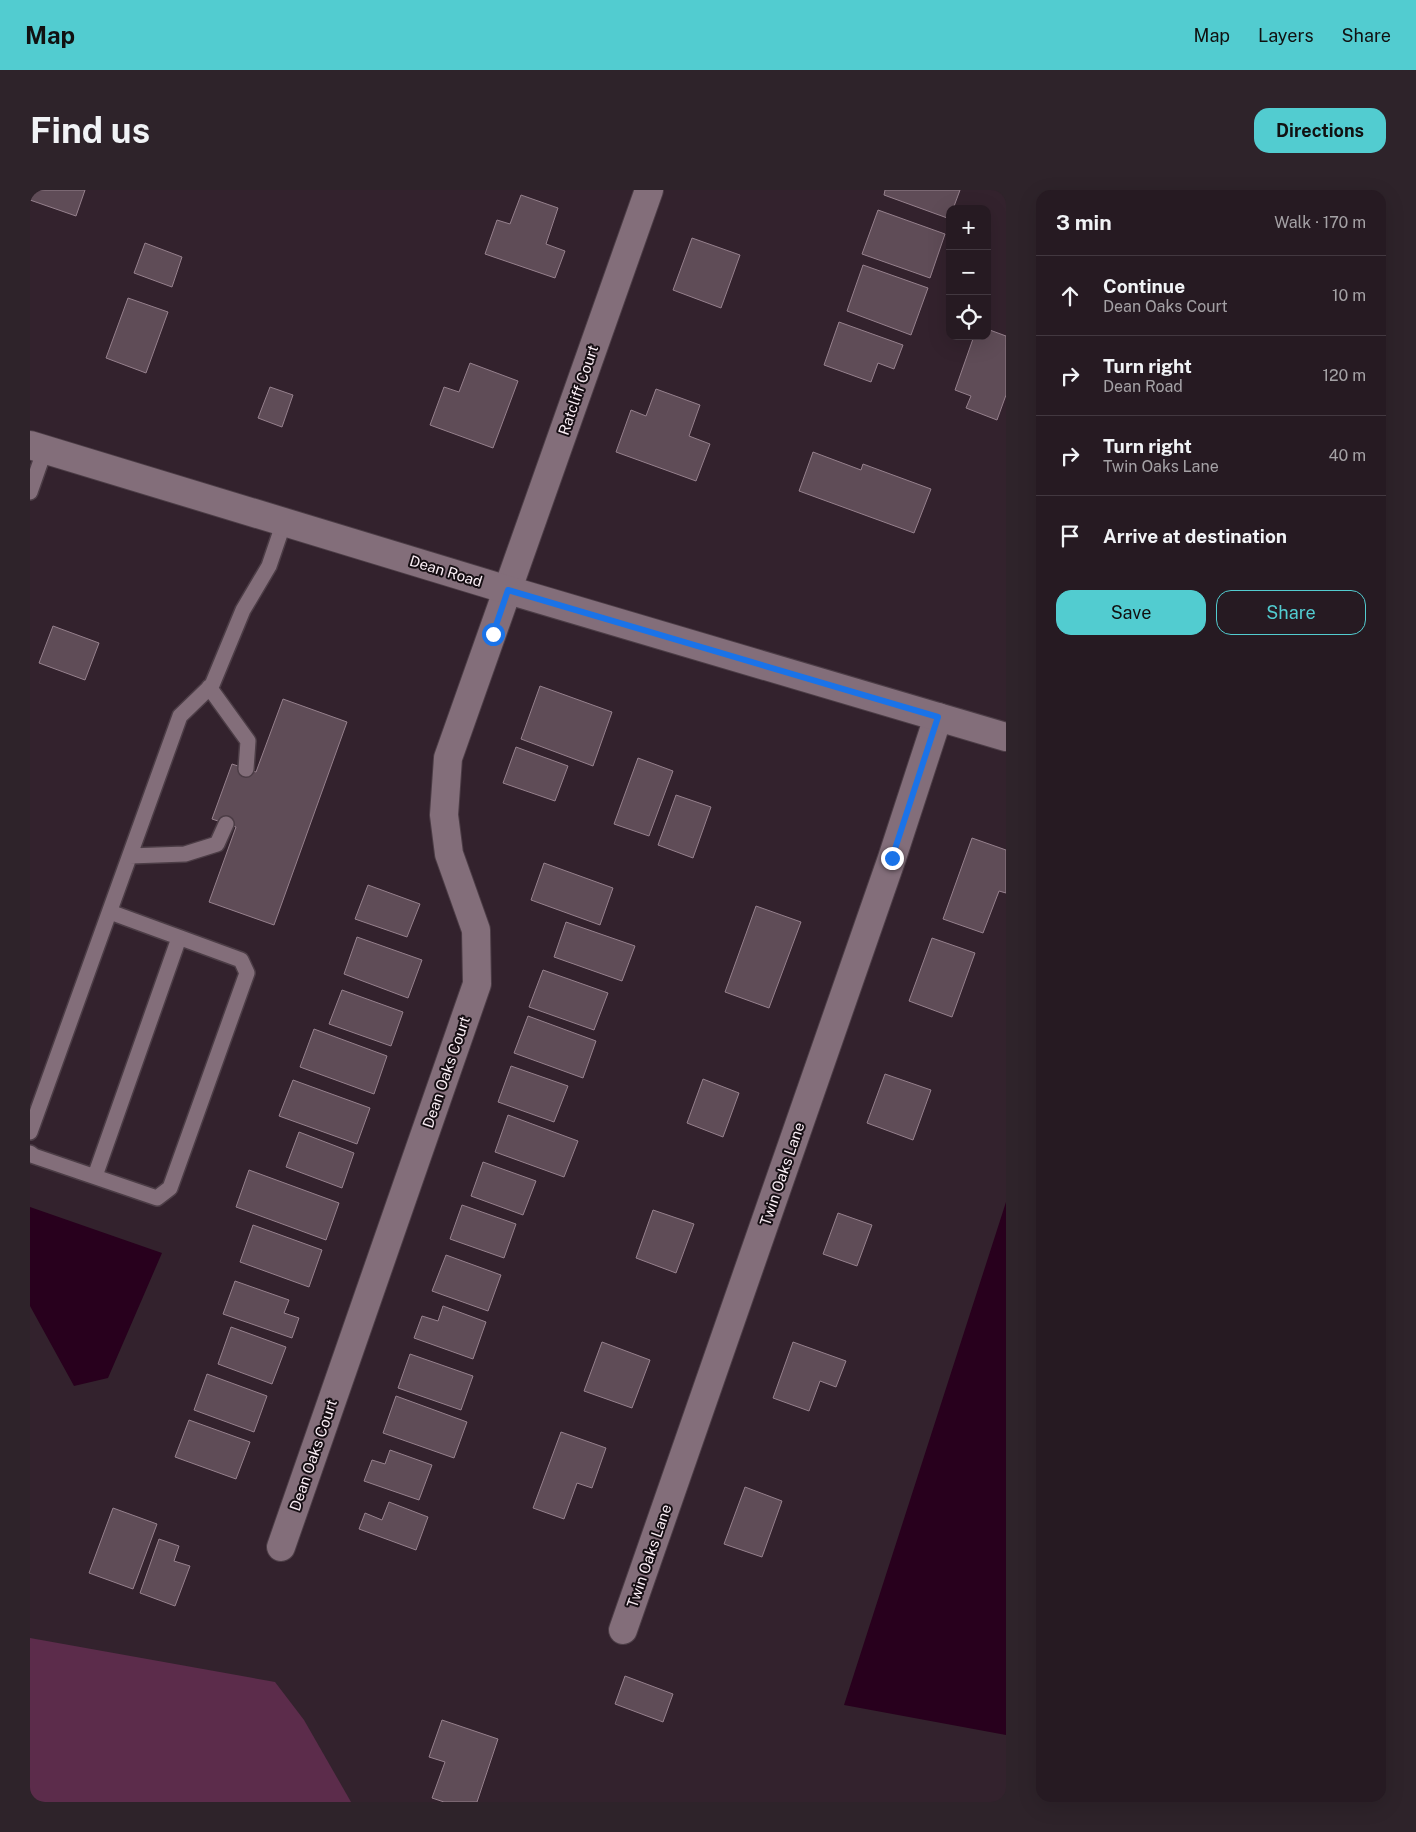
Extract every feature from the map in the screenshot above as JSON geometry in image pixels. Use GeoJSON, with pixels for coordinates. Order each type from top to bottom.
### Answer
{"type":"FeatureCollection","features":[{"type":"Feature","properties":{"kind":"street","name":"Ratcliff Court"},"geometry":{"type":"LineString","coordinates":[[508,590],[649,190]]}},
{"type":"Feature","properties":{"kind":"street","name":"Dean Road"},"geometry":{"type":"LineString","coordinates":[[37,447],[508,590],[1006,736]]}},
{"type":"Feature","properties":{"kind":"street","name":"Dean Oaks Court"},"geometry":{"type":"LineString","coordinates":[[281,1547],[477,984],[476,930],[449,854],[444,815],[446,777],[448,758],[508,590]]}},
{"type":"Feature","properties":{"kind":"street","name":"Twin Oaks Lane"},"geometry":{"type":"LineString","coordinates":[[623,1630],[885,876],[938,717]]}},
{"type":"Feature","properties":{"kind":"lane"},"geometry":{"type":"LineString","coordinates":[[30,492],[37,447]]}},
{"type":"Feature","properties":{"kind":"lane"},"geometry":{"type":"LineString","coordinates":[[30,1132],[180,716],[212,685],[243,610],[269,566],[284,522]]}},
{"type":"Feature","properties":{"kind":"lane"},"geometry":{"type":"LineString","coordinates":[[209,688],[248,741],[246,768]]}},
{"type":"Feature","properties":{"kind":"lane"},"geometry":{"type":"LineString","coordinates":[[130,856],[185,854],[217,844],[226,824]]}},
{"type":"Feature","properties":{"kind":"lane"},"geometry":{"type":"LineString","coordinates":[[30,1152],[34,1156],[157,1198],[170,1188],[247,973],[241,960],[110,912]]}},
{"type":"Feature","properties":{"kind":"lane"},"geometry":{"type":"LineString","coordinates":[[95,1176],[180,938]]}},
{"type":"Feature","properties":{"kind":"shaded area"},"geometry":{"type":"Polygon","coordinates":[[[1006,1202],[1006,1735],[844,1705],[1006,1202]]]}},
{"type":"Feature","properties":{"kind":"shaded area"},"geometry":{"type":"Polygon","coordinates":[[[30,1207],[162,1253],[108,1378],[74,1386],[30,1306],[30,1207]]]}},
{"type":"Feature","properties":{"kind":"shaded area"},"geometry":{"type":"Polygon","coordinates":[[[30,1638],[275,1682],[304,1720],[351,1802],[30,1802],[30,1638]]]}},
{"type":"Feature","properties":{"kind":"building"},"geometry":{"type":"Polygon","coordinates":[[[30,190],[85,190],[76,216],[30,200],[30,190]]]}},
{"type":"Feature","properties":{"kind":"building"},"geometry":{"type":"Polygon","coordinates":[[[885,190],[960,190],[954,205],[946,205],[946,218],[884,195],[885,190]]]}},
{"type":"Feature","properties":{"kind":"building"},"geometry":{"type":"Polygon","coordinates":[[[521,195],[558,208],[546,244],[565,251],[555,278],[485,254],[497,220],[510,224],[521,195]]]}},
{"type":"Feature","properties":{"kind":"building"},"geometry":{"type":"Polygon","coordinates":[[[878,210],[945,234],[930,278],[862,254],[878,210]]]}},
{"type":"Feature","properties":{"kind":"building"},"geometry":{"type":"Polygon","coordinates":[[[692,238],[740,255],[721,308],[673,290],[692,238]]]}},
{"type":"Feature","properties":{"kind":"building"},"geometry":{"type":"Polygon","coordinates":[[[145,243],[182,257],[172,287],[134,273],[145,243]]]}},
{"type":"Feature","properties":{"kind":"building"},"geometry":{"type":"Polygon","coordinates":[[[863,265],[928,288],[911,335],[847,311],[863,265]]]}},
{"type":"Feature","properties":{"kind":"building"},"geometry":{"type":"Polygon","coordinates":[[[128,298],[168,312],[146,373],[106,358],[128,298]]]}},
{"type":"Feature","properties":{"kind":"building"},"geometry":{"type":"Polygon","coordinates":[[[839,322],[903,345],[894,369],[878,363],[871,382],[824,365],[839,322]]]}},
{"type":"Feature","properties":{"kind":"building"},"geometry":{"type":"Polygon","coordinates":[[[991,330],[1006,336],[1006,395],[997,420],[966,408],[971,396],[955,390],[973,340],[991,340],[991,330]]]}},
{"type":"Feature","properties":{"kind":"building"},"geometry":{"type":"Polygon","coordinates":[[[470,363],[518,381],[493,448],[430,425],[444,387],[459,392],[470,363]]]}},
{"type":"Feature","properties":{"kind":"building"},"geometry":{"type":"Polygon","coordinates":[[[270,387],[293,395],[282,427],[258,418],[270,387]]]}},
{"type":"Feature","properties":{"kind":"building"},"geometry":{"type":"Polygon","coordinates":[[[656,389],[700,405],[689,436],[710,444],[696,481],[616,452],[631,410],[646,416],[656,389]]]}},
{"type":"Feature","properties":{"kind":"building"},"geometry":{"type":"Polygon","coordinates":[[[813,452],[861,470],[863,464],[931,489],[914,533],[799,491],[813,452]]]}},
{"type":"Feature","properties":{"kind":"building"},"geometry":{"type":"Polygon","coordinates":[[[53,626],[99,643],[85,680],[39,663],[53,626]]]}},
{"type":"Feature","properties":{"kind":"building"},"geometry":{"type":"Polygon","coordinates":[[[540,686],[612,712],[593,766],[521,739],[540,686]]]}},
{"type":"Feature","properties":{"kind":"building"},"geometry":{"type":"Polygon","coordinates":[[[283,699],[347,722],[274,925],[209,902],[236,827],[212,819],[232,764],[256,772],[283,699]]]}},
{"type":"Feature","properties":{"kind":"building"},"geometry":{"type":"Polygon","coordinates":[[[516,747],[568,766],[555,801],[503,783],[516,747]]]}},
{"type":"Feature","properties":{"kind":"building"},"geometry":{"type":"Polygon","coordinates":[[[638,758],[673,771],[649,836],[614,824],[638,758]]]}},
{"type":"Feature","properties":{"kind":"building"},"geometry":{"type":"Polygon","coordinates":[[[676,795],[711,807],[693,858],[658,845],[676,795]]]}},
{"type":"Feature","properties":{"kind":"building"},"geometry":{"type":"Polygon","coordinates":[[[972,838],[1006,850],[1006,893],[999,891],[983,933],[943,919],[972,838]]]}},
{"type":"Feature","properties":{"kind":"building"},"geometry":{"type":"Polygon","coordinates":[[[544,863],[613,888],[600,925],[531,900],[544,863]]]}},
{"type":"Feature","properties":{"kind":"building"},"geometry":{"type":"Polygon","coordinates":[[[368,885],[420,904],[407,937],[355,919],[368,885]]]}},
{"type":"Feature","properties":{"kind":"building"},"geometry":{"type":"Polygon","coordinates":[[[756,906],[801,922],[769,1008],[725,992],[756,906]]]}},
{"type":"Feature","properties":{"kind":"building"},"geometry":{"type":"Polygon","coordinates":[[[566,922],[635,946],[622,981],[554,957],[566,922]]]}},
{"type":"Feature","properties":{"kind":"building"},"geometry":{"type":"Polygon","coordinates":[[[357,937],[422,960],[408,998],[344,974],[357,937]]]}},
{"type":"Feature","properties":{"kind":"building"},"geometry":{"type":"Polygon","coordinates":[[[932,938],[975,953],[952,1017],[909,1001],[932,938]]]}},
{"type":"Feature","properties":{"kind":"building"},"geometry":{"type":"Polygon","coordinates":[[[543,970],[608,993],[594,1030],[529,1007],[543,970]]]}},
{"type":"Feature","properties":{"kind":"building"},"geometry":{"type":"Polygon","coordinates":[[[342,990],[403,1012],[391,1046],[329,1024],[342,990]]]}},
{"type":"Feature","properties":{"kind":"building"},"geometry":{"type":"Polygon","coordinates":[[[528,1016],[596,1041],[583,1078],[514,1053],[528,1016]]]}},
{"type":"Feature","properties":{"kind":"building"},"geometry":{"type":"Polygon","coordinates":[[[314,1029],[387,1056],[374,1094],[300,1067],[314,1029]]]}},
{"type":"Feature","properties":{"kind":"building"},"geometry":{"type":"Polygon","coordinates":[[[511,1066],[568,1086],[554,1122],[498,1102],[511,1066]]]}},
{"type":"Feature","properties":{"kind":"building"},"geometry":{"type":"Polygon","coordinates":[[[885,1074],[931,1090],[913,1140],[867,1123],[885,1074]]]}},
{"type":"Feature","properties":{"kind":"building"},"geometry":{"type":"Polygon","coordinates":[[[703,1079],[739,1093],[723,1137],[687,1123],[703,1079]]]}},
{"type":"Feature","properties":{"kind":"building"},"geometry":{"type":"Polygon","coordinates":[[[293,1080],[370,1108],[357,1144],[279,1116],[293,1080]]]}},
{"type":"Feature","properties":{"kind":"building"},"geometry":{"type":"Polygon","coordinates":[[[508,1115],[578,1141],[564,1177],[495,1152],[508,1115]]]}},
{"type":"Feature","properties":{"kind":"building"},"geometry":{"type":"Polygon","coordinates":[[[299,1132],[354,1153],[342,1188],[286,1167],[299,1132]]]}},
{"type":"Feature","properties":{"kind":"building"},"geometry":{"type":"Polygon","coordinates":[[[483,1162],[536,1181],[523,1215],[471,1196],[483,1162]]]}},
{"type":"Feature","properties":{"kind":"building"},"geometry":{"type":"Polygon","coordinates":[[[249,1170],[339,1203],[326,1240],[236,1207],[249,1170]]]}},
{"type":"Feature","properties":{"kind":"building"},"geometry":{"type":"Polygon","coordinates":[[[462,1205],[516,1224],[504,1258],[450,1239],[462,1205]]]}},
{"type":"Feature","properties":{"kind":"building"},"geometry":{"type":"Polygon","coordinates":[[[653,1210],[694,1224],[676,1273],[636,1258],[653,1210]]]}},
{"type":"Feature","properties":{"kind":"building"},"geometry":{"type":"Polygon","coordinates":[[[838,1213],[872,1225],[857,1266],[823,1254],[838,1213]]]}},
{"type":"Feature","properties":{"kind":"building"},"geometry":{"type":"Polygon","coordinates":[[[253,1225],[322,1250],[309,1287],[240,1262],[253,1225]]]}},
{"type":"Feature","properties":{"kind":"building"},"geometry":{"type":"Polygon","coordinates":[[[446,1255],[501,1275],[488,1311],[432,1291],[446,1255]]]}},
{"type":"Feature","properties":{"kind":"building"},"geometry":{"type":"Polygon","coordinates":[[[235,1281],[289,1300],[284,1313],[299,1318],[292,1338],[223,1314],[235,1281]]]}},
{"type":"Feature","properties":{"kind":"building"},"geometry":{"type":"Polygon","coordinates":[[[443,1306],[486,1322],[473,1359],[414,1338],[422,1316],[438,1321],[443,1306]]]}},
{"type":"Feature","properties":{"kind":"building"},"geometry":{"type":"Polygon","coordinates":[[[231,1327],[286,1347],[272,1384],[218,1364],[231,1327]]]}},
{"type":"Feature","properties":{"kind":"building"},"geometry":{"type":"Polygon","coordinates":[[[602,1342],[650,1360],[632,1408],[584,1391],[602,1342]]]}},
{"type":"Feature","properties":{"kind":"building"},"geometry":{"type":"Polygon","coordinates":[[[793,1342],[846,1361],[836,1387],[820,1381],[809,1411],[773,1398],[793,1342]]]}},
{"type":"Feature","properties":{"kind":"building"},"geometry":{"type":"Polygon","coordinates":[[[410,1354],[473,1376],[461,1410],[398,1388],[410,1354]]]}},
{"type":"Feature","properties":{"kind":"building"},"geometry":{"type":"Polygon","coordinates":[[[207,1374],[267,1396],[254,1432],[194,1410],[207,1374]]]}},
{"type":"Feature","properties":{"kind":"building"},"geometry":{"type":"Polygon","coordinates":[[[396,1396],[467,1422],[454,1458],[383,1433],[396,1396]]]}},
{"type":"Feature","properties":{"kind":"building"},"geometry":{"type":"Polygon","coordinates":[[[189,1420],[250,1442],[236,1479],[175,1457],[189,1420]]]}},
{"type":"Feature","properties":{"kind":"building"},"geometry":{"type":"Polygon","coordinates":[[[561,1432],[606,1448],[592,1488],[577,1483],[564,1519],[533,1508],[561,1432]]]}},
{"type":"Feature","properties":{"kind":"building"},"geometry":{"type":"Polygon","coordinates":[[[390,1450],[432,1465],[419,1500],[364,1481],[372,1460],[385,1464],[390,1450]]]}},
{"type":"Feature","properties":{"kind":"building"},"geometry":{"type":"Polygon","coordinates":[[[745,1487],[782,1501],[762,1557],[724,1544],[745,1487]]]}},
{"type":"Feature","properties":{"kind":"building"},"geometry":{"type":"Polygon","coordinates":[[[389,1502],[428,1517],[416,1550],[359,1529],[365,1513],[382,1520],[389,1502]]]}},
{"type":"Feature","properties":{"kind":"building"},"geometry":{"type":"Polygon","coordinates":[[[113,1508],[157,1524],[133,1589],[89,1573],[113,1508]]]}},
{"type":"Feature","properties":{"kind":"building"},"geometry":{"type":"Polygon","coordinates":[[[159,1539],[179,1546],[174,1561],[190,1566],[175,1606],[140,1593],[159,1539]]]}},
{"type":"Feature","properties":{"kind":"building"},"geometry":{"type":"Polygon","coordinates":[[[625,1676],[673,1694],[663,1722],[615,1704],[625,1676]]]}},
{"type":"Feature","properties":{"kind":"building"},"geometry":{"type":"Polygon","coordinates":[[[442,1720],[498,1739],[477,1802],[444,1802],[432,1798],[445,1762],[429,1757],[442,1720]]]}},
{"type":"Feature","properties":{"kind":"route"},"geometry":{"type":"LineString","coordinates":[[493,634],[508,590],[938,717],[892,858]]}}]}
